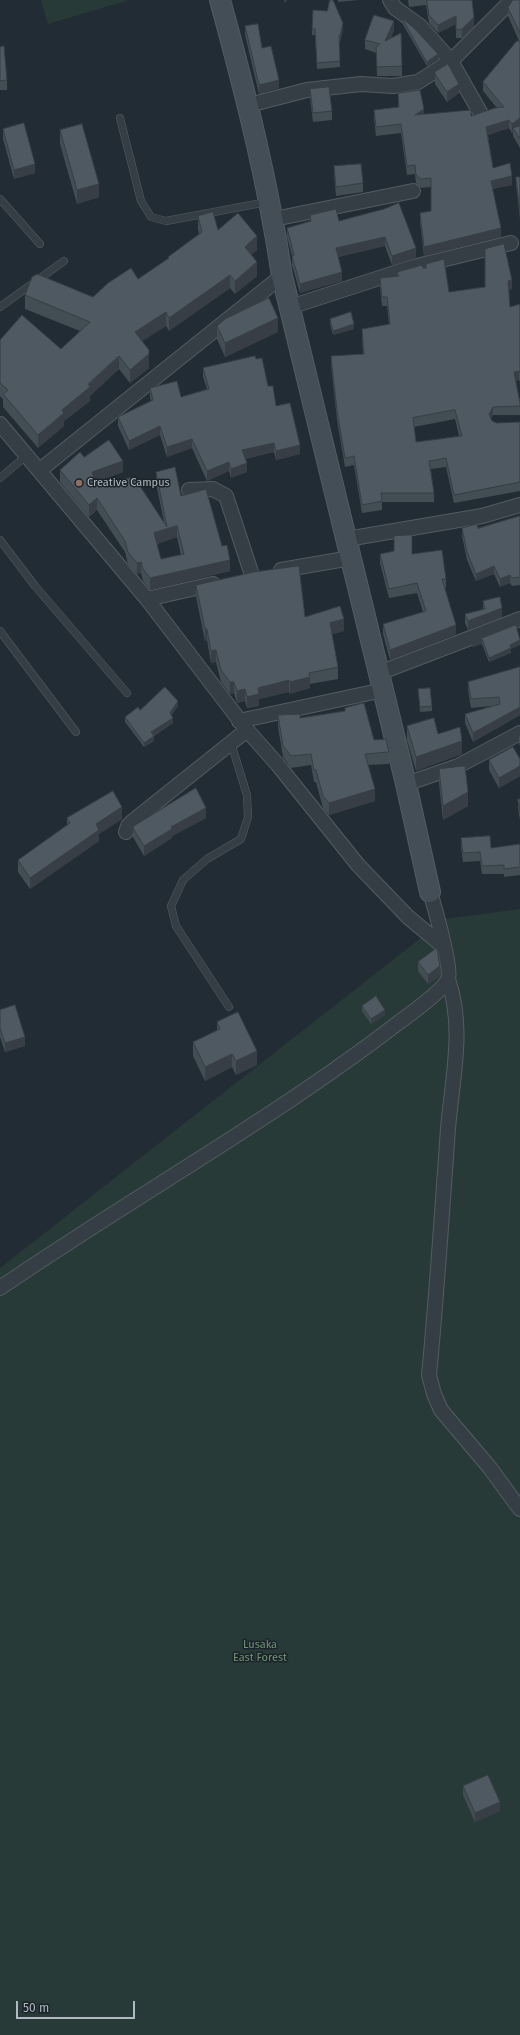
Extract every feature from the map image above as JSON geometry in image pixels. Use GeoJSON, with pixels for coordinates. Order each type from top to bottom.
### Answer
{"type":"FeatureCollection","features":[{"type":"Feature","properties":{"kind":"street"},"geometry":{"type":"LineString","coordinates":[[220,0],[248,105],[272,210],[282,276],[406,784],[449,969],[448,979],[455,998],[457,1019],[456,1059],[449,1117],[429,1375],[434,1394],[441,1410],[490,1468],[520,1509]]}},
{"type":"Feature","properties":{"kind":"street"},"geometry":{"type":"LineString","coordinates":[[390,0],[395,8],[420,26],[451,61],[481,114]]}},
{"type":"Feature","properties":{"kind":"street"},"geometry":{"type":"LineString","coordinates":[[248,105],[307,90],[361,84],[393,86],[418,82],[451,61],[506,5],[509,0]]}},
{"type":"Feature","properties":{"kind":"street"},"geometry":{"type":"LineString","coordinates":[[272,210],[413,191]]}},
{"type":"Feature","properties":{"kind":"street"},"geometry":{"type":"LineString","coordinates":[[290,307],[413,267],[511,243]]}},
{"type":"Feature","properties":{"kind":"street"},"geometry":{"type":"LineString","coordinates":[[40,470],[282,276]]}},
{"type":"Feature","properties":{"kind":"street"},"geometry":{"type":"LineString","coordinates":[[0,424],[147,599],[243,725],[278,765],[358,865],[385,894],[443,946]]}},
{"type":"Feature","properties":{"kind":"street"},"geometry":{"type":"LineString","coordinates":[[189,490],[213,489],[226,496],[252,575]]}},
{"type":"Feature","properties":{"kind":"street"},"geometry":{"type":"LineString","coordinates":[[147,599],[233,580],[349,548],[482,516],[520,505]]}},
{"type":"Feature","properties":{"kind":"street"},"geometry":{"type":"LineString","coordinates":[[126,832],[128,826],[133,821],[230,743],[243,725],[381,681],[520,619]]}},
{"type":"Feature","properties":{"kind":"street"},"geometry":{"type":"LineString","coordinates":[[406,784],[471,760],[520,733]]}},
{"type":"Feature","properties":{"kind":"street"},"geometry":{"type":"LineString","coordinates":[[0,1288],[86,1229],[253,1124],[352,1057],[418,1008],[442,987],[448,979]]}},
{"type":"Feature","properties":{"kind":"lane"},"geometry":{"type":"LineString","coordinates":[[120,118],[141,201],[151,217],[166,221],[272,210]]}},
{"type":"Feature","properties":{"kind":"lane"},"geometry":{"type":"LineString","coordinates":[[0,199],[40,244]]}},
{"type":"Feature","properties":{"kind":"lane"},"geometry":{"type":"LineString","coordinates":[[0,307],[64,260]]}},
{"type":"Feature","properties":{"kind":"lane"},"geometry":{"type":"LineString","coordinates":[[0,478],[26,456]]}},
{"type":"Feature","properties":{"kind":"lane"},"geometry":{"type":"LineString","coordinates":[[0,540],[35,586],[127,693]]}},
{"type":"Feature","properties":{"kind":"lane"},"geometry":{"type":"LineString","coordinates":[[0,631],[76,732]]}},
{"type":"Feature","properties":{"kind":"lane"},"geometry":{"type":"LineString","coordinates":[[229,1007],[176,926],[171,906],[183,880],[207,859],[241,839],[248,817],[247,795],[230,743]]}},
{"type":"Feature","properties":{"kind":"green space"},"geometry":{"type":"Polygon","coordinates":[[[41,0],[129,0],[48,24],[41,0]]]}},
{"type":"Feature","properties":{"kind":"green space","name":"Lusaka East Forest"},"geometry":{"type":"Polygon","coordinates":[[[520,909],[520,2035],[0,2035],[0,1268],[445,919],[520,909]]]}},
{"type":"Feature","properties":{"kind":"building"},"geometry":{"type":"Polygon","coordinates":[[[330,0],[333,0],[343,23],[340,36],[339,35],[340,61],[317,63],[315,29],[312,29],[313,10],[327,11],[330,0]]]}},
{"type":"Feature","properties":{"kind":"building"},"geometry":{"type":"Polygon","coordinates":[[[427,0],[472,0],[474,17],[462,29],[456,30],[456,16],[438,25],[429,15],[427,0]]]}},
{"type":"Feature","properties":{"kind":"building"},"geometry":{"type":"Polygon","coordinates":[[[513,0],[520,0],[520,33],[508,8],[513,0]]]}},
{"type":"Feature","properties":{"kind":"building"},"geometry":{"type":"Polygon","coordinates":[[[374,15],[394,21],[385,41],[401,33],[402,66],[377,67],[376,47],[380,44],[365,40],[374,15]]]}},
{"type":"Feature","properties":{"kind":"building"},"geometry":{"type":"Polygon","coordinates":[[[402,18],[414,28],[438,54],[427,62],[402,18]]]}},
{"type":"Feature","properties":{"kind":"building"},"geometry":{"type":"Polygon","coordinates":[[[258,24],[262,48],[271,46],[279,80],[259,85],[245,26],[258,24]]]}},
{"type":"Feature","properties":{"kind":"building"},"geometry":{"type":"Polygon","coordinates":[[[517,41],[520,41],[520,118],[512,124],[509,120],[486,127],[493,168],[510,163],[512,176],[491,181],[501,228],[424,247],[420,213],[431,211],[431,178],[421,179],[416,175],[415,165],[407,166],[401,124],[376,127],[374,110],[399,107],[398,93],[420,90],[424,109],[415,115],[471,110],[471,116],[495,108],[504,107],[483,82],[517,41]]]}},
{"type":"Feature","properties":{"kind":"building"},"geometry":{"type":"Polygon","coordinates":[[[4,46],[7,80],[0,81],[0,47],[4,46]]]}},
{"type":"Feature","properties":{"kind":"building"},"geometry":{"type":"Polygon","coordinates":[[[448,64],[459,84],[447,92],[435,72],[448,64]]]}},
{"type":"Feature","properties":{"kind":"building"},"geometry":{"type":"Polygon","coordinates":[[[329,87],[332,111],[313,113],[310,89],[329,87]]]}},
{"type":"Feature","properties":{"kind":"building"},"geometry":{"type":"Polygon","coordinates":[[[24,123],[35,164],[14,170],[3,129],[24,123]]]}},
{"type":"Feature","properties":{"kind":"building"},"geometry":{"type":"Polygon","coordinates":[[[82,124],[99,184],[77,190],[60,130],[82,124]]]}},
{"type":"Feature","properties":{"kind":"building"},"geometry":{"type":"Polygon","coordinates":[[[520,126],[520,139],[513,128],[520,126]]]}},
{"type":"Feature","properties":{"kind":"building"},"geometry":{"type":"Polygon","coordinates":[[[361,164],[363,183],[336,187],[334,166],[361,164]]]}},
{"type":"Feature","properties":{"kind":"building"},"geometry":{"type":"Polygon","coordinates":[[[516,177],[520,177],[520,211],[516,177]]]}},
{"type":"Feature","properties":{"kind":"building"},"geometry":{"type":"Polygon","coordinates":[[[399,203],[416,248],[392,256],[385,237],[336,248],[342,272],[300,284],[292,256],[294,255],[287,228],[311,221],[310,215],[336,209],[339,221],[384,209],[399,203]]]}},
{"type":"Feature","properties":{"kind":"building"},"geometry":{"type":"Polygon","coordinates":[[[213,212],[218,230],[238,213],[257,236],[245,247],[257,262],[235,281],[230,275],[169,318],[166,312],[135,332],[149,350],[149,354],[130,370],[119,356],[88,384],[90,387],[62,410],[64,413],[38,435],[3,394],[8,390],[0,383],[0,340],[22,315],[61,349],[90,322],[25,295],[32,277],[37,274],[93,297],[108,283],[131,268],[138,279],[169,258],[168,257],[202,232],[198,216],[213,212]]]}},
{"type":"Feature","properties":{"kind":"building"},"geometry":{"type":"Polygon","coordinates":[[[504,244],[512,280],[508,281],[510,307],[520,304],[520,373],[519,371],[514,372],[520,406],[493,407],[489,414],[492,421],[497,423],[520,422],[520,482],[454,495],[446,458],[429,461],[434,493],[381,493],[382,501],[362,505],[354,456],[345,458],[337,411],[331,356],[364,354],[362,329],[390,324],[387,297],[382,297],[380,278],[399,276],[397,272],[422,265],[423,268],[426,268],[426,264],[444,259],[449,292],[485,287],[485,249],[504,244]],[[455,410],[413,418],[416,442],[462,436],[455,410]]]}},
{"type":"Feature","properties":{"kind":"building"},"geometry":{"type":"Polygon","coordinates":[[[269,298],[278,318],[225,343],[217,326],[225,319],[269,298]]]}},
{"type":"Feature","properties":{"kind":"building"},"geometry":{"type":"Polygon","coordinates":[[[351,312],[354,324],[333,331],[330,319],[351,312]]]}},
{"type":"Feature","properties":{"kind":"building"},"geometry":{"type":"Polygon","coordinates":[[[255,356],[256,359],[262,358],[268,386],[273,386],[276,406],[290,403],[300,445],[276,451],[274,443],[242,450],[247,463],[231,469],[229,462],[207,471],[192,439],[167,447],[160,426],[129,441],[118,417],[153,400],[150,388],[177,381],[181,397],[209,389],[203,368],[255,356]]]}},
{"type":"Feature","properties":{"kind":"building"},"geometry":{"type":"Polygon","coordinates":[[[109,440],[123,461],[92,472],[96,485],[134,477],[167,527],[156,472],[175,467],[181,496],[206,489],[222,546],[227,545],[230,560],[150,578],[143,569],[141,562],[137,563],[128,552],[125,541],[97,498],[89,505],[60,470],[80,452],[84,457],[109,440]],[[177,526],[154,533],[161,559],[184,554],[177,526]]]}},
{"type":"Feature","properties":{"kind":"building"},"geometry":{"type":"Polygon","coordinates":[[[520,516],[520,577],[512,578],[510,575],[500,579],[494,566],[476,574],[467,552],[462,528],[477,524],[478,528],[520,516]]]}},
{"type":"Feature","properties":{"kind":"building"},"geometry":{"type":"Polygon","coordinates":[[[412,535],[412,554],[442,550],[446,579],[442,579],[456,625],[390,650],[383,624],[426,611],[417,583],[389,589],[380,554],[394,551],[394,536],[412,535]]]}},
{"type":"Feature","properties":{"kind":"building"},"geometry":{"type":"Polygon","coordinates":[[[299,566],[305,617],[340,606],[344,619],[330,623],[338,667],[309,673],[310,677],[290,682],[289,680],[258,688],[259,694],[247,697],[245,689],[237,691],[234,682],[230,682],[221,670],[216,650],[211,651],[196,585],[254,572],[299,566]]]}},
{"type":"Feature","properties":{"kind":"building"},"geometry":{"type":"Polygon","coordinates":[[[500,597],[502,608],[468,621],[465,614],[485,609],[483,601],[500,597]]]}},
{"type":"Feature","properties":{"kind":"building"},"geometry":{"type":"Polygon","coordinates":[[[516,625],[520,640],[510,645],[511,648],[489,658],[482,639],[472,642],[516,625]]]}},
{"type":"Feature","properties":{"kind":"building"},"geometry":{"type":"Polygon","coordinates":[[[520,667],[520,707],[473,733],[465,714],[500,704],[499,697],[471,699],[468,682],[520,667]]]}},
{"type":"Feature","properties":{"kind":"building"},"geometry":{"type":"Polygon","coordinates":[[[165,687],[178,701],[170,713],[173,718],[151,732],[154,736],[144,743],[125,717],[138,707],[140,710],[165,687]]]}},
{"type":"Feature","properties":{"kind":"building"},"geometry":{"type":"Polygon","coordinates":[[[430,688],[432,706],[420,707],[418,689],[430,688]]]}},
{"type":"Feature","properties":{"kind":"building"},"geometry":{"type":"Polygon","coordinates":[[[364,703],[374,740],[386,739],[389,752],[365,754],[375,789],[329,803],[323,796],[316,770],[314,770],[311,754],[291,756],[283,746],[278,715],[300,714],[300,718],[345,711],[345,708],[364,703]]]}},
{"type":"Feature","properties":{"kind":"building"},"geometry":{"type":"Polygon","coordinates":[[[434,718],[438,734],[460,727],[462,741],[416,757],[407,726],[434,718]]]}},
{"type":"Feature","properties":{"kind":"building"},"geometry":{"type":"Polygon","coordinates":[[[513,747],[520,759],[520,766],[499,778],[489,760],[513,747]]]}},
{"type":"Feature","properties":{"kind":"building"},"geometry":{"type":"Polygon","coordinates":[[[465,766],[468,792],[443,806],[439,769],[465,766]]]}},
{"type":"Feature","properties":{"kind":"building"},"geometry":{"type":"Polygon","coordinates":[[[196,788],[206,808],[171,827],[172,829],[144,846],[133,828],[134,826],[196,788]]]}},
{"type":"Feature","properties":{"kind":"building"},"geometry":{"type":"Polygon","coordinates":[[[113,791],[122,807],[96,824],[99,830],[30,878],[18,860],[70,823],[67,818],[113,791]]]}},
{"type":"Feature","properties":{"kind":"building"},"geometry":{"type":"Polygon","coordinates":[[[518,799],[520,799],[520,811],[518,799]]]}},
{"type":"Feature","properties":{"kind":"building"},"geometry":{"type":"Polygon","coordinates":[[[490,836],[491,848],[520,844],[520,867],[504,869],[504,865],[482,866],[480,852],[463,853],[461,838],[490,836]]]}},
{"type":"Feature","properties":{"kind":"building"},"geometry":{"type":"Polygon","coordinates":[[[437,948],[440,966],[428,975],[418,962],[437,948]]]}},
{"type":"Feature","properties":{"kind":"building"},"geometry":{"type":"Polygon","coordinates":[[[376,996],[385,1010],[371,1019],[362,1006],[376,996]]]}},
{"type":"Feature","properties":{"kind":"building"},"geometry":{"type":"Polygon","coordinates":[[[15,1005],[25,1037],[5,1043],[0,1028],[0,1010],[15,1005]]]}},
{"type":"Feature","properties":{"kind":"building"},"geometry":{"type":"Polygon","coordinates":[[[238,1012],[257,1051],[236,1061],[232,1054],[205,1067],[193,1042],[220,1029],[217,1022],[238,1012]]]}},
{"type":"Feature","properties":{"kind":"building"},"geometry":{"type":"Polygon","coordinates":[[[488,1775],[500,1802],[475,1813],[463,1786],[488,1775]]]}},
{"type":"Feature","properties":{"kind":"place","name":"Creative Campus"},"geometry":{"type":"Point","coordinates":[79,483]}}]}
